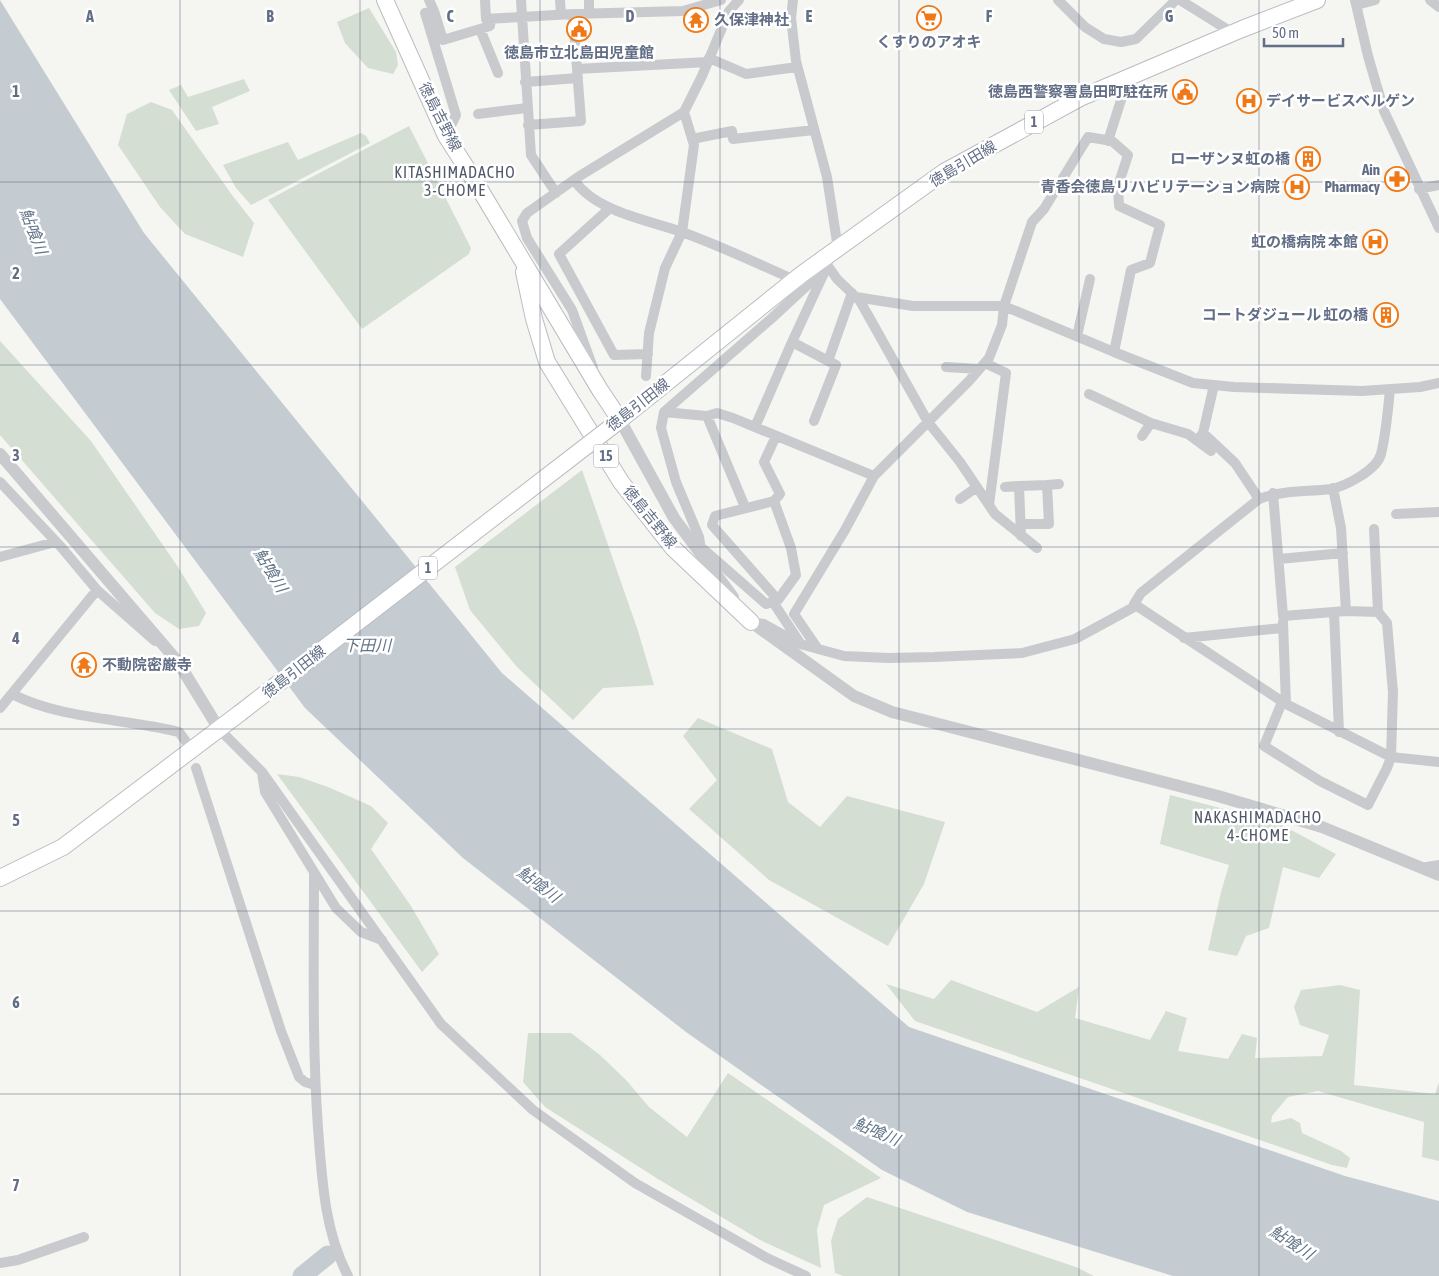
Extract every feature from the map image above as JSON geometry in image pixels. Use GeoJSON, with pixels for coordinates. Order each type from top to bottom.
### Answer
{"type":"FeatureCollection","features":[{"type":"Feature","properties":{"kind":"main road","name":"徳島吉野線"},"geometry":{"type":"LineString","coordinates":[[384,0],[446,136],[520,255],[617,422]]}},
{"type":"Feature","properties":{"kind":"main road","name":"徳島引田線"},"geometry":{"type":"LineString","coordinates":[[1288,10],[1308,0]]}},
{"type":"Feature","properties":{"kind":"main road","name":"徳島引田線"},"geometry":{"type":"LineString","coordinates":[[0,878],[63,847],[240,714],[617,422],[796,280],[831,257],[944,172],[1080,98],[1288,10],[1317,0]]}},
{"type":"Feature","properties":{"kind":"main road","name":"徳島吉野線"},"geometry":{"type":"LineString","coordinates":[[520,255],[534,319],[547,362],[622,482],[673,548],[751,622]]}},
{"type":"Feature","properties":{"kind":"street"},"geometry":{"type":"LineString","coordinates":[[429,0],[443,40],[490,26],[491,19]]}},
{"type":"Feature","properties":{"kind":"street"},"geometry":{"type":"LineString","coordinates":[[485,0],[486,19],[561,14],[683,11],[721,0]]}},
{"type":"Feature","properties":{"kind":"street"},"geometry":{"type":"LineString","coordinates":[[521,0],[531,155],[556,193]]}},
{"type":"Feature","properties":{"kind":"street"},"geometry":{"type":"LineString","coordinates":[[560,0],[561,14]]}},
{"type":"Feature","properties":{"kind":"street"},"geometry":{"type":"LineString","coordinates":[[588,0],[589,13]]}},
{"type":"Feature","properties":{"kind":"street"},"geometry":{"type":"LineString","coordinates":[[600,390],[572,310],[527,238],[522,221],[527,213],[574,180],[684,112],[729,11],[739,0]]}},
{"type":"Feature","properties":{"kind":"street"},"geometry":{"type":"LineString","coordinates":[[793,0],[791,18],[797,67],[827,177],[831,257],[837,279],[860,301],[928,422],[960,462],[995,514],[1036,548]]}},
{"type":"Feature","properties":{"kind":"street"},"geometry":{"type":"LineString","coordinates":[[1058,0],[1085,27],[1104,39],[1121,42],[1136,39],[1176,0]]}},
{"type":"Feature","properties":{"kind":"street"},"geometry":{"type":"LineString","coordinates":[[1180,0],[1233,33]]}},
{"type":"Feature","properties":{"kind":"street"},"geometry":{"type":"LineString","coordinates":[[1375,0],[1356,3],[1368,56],[1384,111],[1439,228]]}},
{"type":"Feature","properties":{"kind":"street"},"geometry":{"type":"LineString","coordinates":[[1430,0],[1439,7]]}},
{"type":"Feature","properties":{"kind":"street"},"geometry":{"type":"LineString","coordinates":[[434,11],[426,13],[456,115],[446,136]]}},
{"type":"Feature","properties":{"kind":"street"},"geometry":{"type":"LineString","coordinates":[[528,125],[581,121],[573,14]]}},
{"type":"Feature","properties":{"kind":"street"},"geometry":{"type":"LineString","coordinates":[[480,29],[498,73]]}},
{"type":"Feature","properties":{"kind":"street"},"geometry":{"type":"LineString","coordinates":[[525,82],[577,73],[708,60],[746,74],[797,67]]}},
{"type":"Feature","properties":{"kind":"street"},"geometry":{"type":"LineString","coordinates":[[1108,141],[1128,78]]}},
{"type":"Feature","properties":{"kind":"street"},"geometry":{"type":"LineString","coordinates":[[478,114],[527,108]]}},
{"type":"Feature","properties":{"kind":"street"},"geometry":{"type":"LineString","coordinates":[[646,376],[649,334],[665,268],[682,232],[694,145],[684,112]]}},
{"type":"Feature","properties":{"kind":"street"},"geometry":{"type":"LineString","coordinates":[[692,139],[732,131],[733,139],[814,130]]}},
{"type":"Feature","properties":{"kind":"street"},"geometry":{"type":"LineString","coordinates":[[818,649],[794,614],[845,530],[874,476],[924,428],[988,358],[1002,325],[1004,306],[1032,222],[1044,209],[1088,137],[1112,142],[1128,155],[1118,186],[1119,206],[1160,225],[1150,263],[1131,270],[1114,352]]}},
{"type":"Feature","properties":{"kind":"street"},"geometry":{"type":"LineString","coordinates":[[574,180],[582,192],[610,208],[660,227],[682,232],[796,280]]}},
{"type":"Feature","properties":{"kind":"street"},"geometry":{"type":"LineString","coordinates":[[1420,189],[1439,185]]}},
{"type":"Feature","properties":{"kind":"street"},"geometry":{"type":"LineString","coordinates":[[610,208],[559,254],[614,355],[648,354]]}},
{"type":"Feature","properties":{"kind":"street"},"geometry":{"type":"LineString","coordinates":[[755,427],[831,257]]}},
{"type":"Feature","properties":{"kind":"street"},"geometry":{"type":"LineString","coordinates":[[774,501],[791,548],[796,575],[776,600],[766,604],[702,552],[699,537],[676,482],[661,428],[664,412],[772,318],[831,257]]}},
{"type":"Feature","properties":{"kind":"street"},"geometry":{"type":"LineString","coordinates":[[1077,336],[1090,279]]}},
{"type":"Feature","properties":{"kind":"street"},"geometry":{"type":"LineString","coordinates":[[854,295],[913,306],[1004,306],[1193,383],[1234,387],[1362,390],[1420,387],[1439,383]]}},
{"type":"Feature","properties":{"kind":"street"},"geometry":{"type":"LineString","coordinates":[[828,361],[854,295]]}},
{"type":"Feature","properties":{"kind":"street"},"geometry":{"type":"LineString","coordinates":[[792,342],[836,364],[814,421]]}},
{"type":"Feature","properties":{"kind":"street"},"geometry":{"type":"LineString","coordinates":[[946,367],[982,366],[1006,373],[989,505]]}},
{"type":"Feature","properties":{"kind":"street"},"geometry":{"type":"LineString","coordinates":[[1200,437],[1214,385]]}},
{"type":"Feature","properties":{"kind":"street"},"geometry":{"type":"LineString","coordinates":[[1390,389],[1380,457],[1370,469],[1358,478],[1334,488],[1273,493],[1259,499],[1141,593],[1134,604],[1284,703],[1339,732],[1391,757],[1439,762]]}},
{"type":"Feature","properties":{"kind":"street"},"geometry":{"type":"LineString","coordinates":[[1088,394],[1151,423],[1200,437],[1235,464],[1259,499]]}},
{"type":"Feature","properties":{"kind":"street"},"geometry":{"type":"LineString","coordinates":[[664,412],[707,416],[717,413],[874,476]]}},
{"type":"Feature","properties":{"kind":"street"},"geometry":{"type":"LineString","coordinates":[[707,416],[745,507]]}},
{"type":"Feature","properties":{"kind":"street"},"geometry":{"type":"LineString","coordinates":[[617,422],[674,518],[702,552],[751,622],[854,696],[892,712],[1218,796],[1322,827],[1439,875]]}},
{"type":"Feature","properties":{"kind":"street"},"geometry":{"type":"LineString","coordinates":[[1142,436],[1151,423]]}},
{"type":"Feature","properties":{"kind":"street"},"geometry":{"type":"LineString","coordinates":[[776,436],[764,462],[780,494],[774,501],[715,516],[712,525],[776,600],[800,644]]}},
{"type":"Feature","properties":{"kind":"street"},"geometry":{"type":"LineString","coordinates":[[1200,437],[1210,451]]}},
{"type":"Feature","properties":{"kind":"street"},"geometry":{"type":"LineString","coordinates":[[0,454],[178,662],[219,729],[262,772],[442,1024],[533,1110],[635,1183],[767,1258],[806,1276]]}},
{"type":"Feature","properties":{"kind":"street"},"geometry":{"type":"LineString","coordinates":[[0,482],[56,542],[97,590],[178,662]]}},
{"type":"Feature","properties":{"kind":"street"},"geometry":{"type":"LineString","coordinates":[[1005,486],[1059,484]]}},
{"type":"Feature","properties":{"kind":"street"},"geometry":{"type":"LineString","coordinates":[[1021,524],[1054,524],[1047,485]]}},
{"type":"Feature","properties":{"kind":"street"},"geometry":{"type":"LineString","coordinates":[[1019,486],[1022,536]]}},
{"type":"Feature","properties":{"kind":"street"},"geometry":{"type":"LineString","coordinates":[[960,499],[977,487]]}},
{"type":"Feature","properties":{"kind":"street"},"geometry":{"type":"LineString","coordinates":[[1334,488],[1341,528],[1346,612]]}},
{"type":"Feature","properties":{"kind":"street"},"geometry":{"type":"LineString","coordinates":[[1273,493],[1283,616],[1284,703],[1264,746],[1320,781],[1368,805],[1391,757],[1393,692],[1387,624],[1378,612],[1374,529]]}},
{"type":"Feature","properties":{"kind":"street"},"geometry":{"type":"LineString","coordinates":[[1396,514],[1439,512]]}},
{"type":"Feature","properties":{"kind":"street"},"geometry":{"type":"LineString","coordinates":[[0,557],[56,542]]}},
{"type":"Feature","properties":{"kind":"street"},"geometry":{"type":"LineString","coordinates":[[1278,559],[1342,553]]}},
{"type":"Feature","properties":{"kind":"street"},"geometry":{"type":"LineString","coordinates":[[0,708],[97,590]]}},
{"type":"Feature","properties":{"kind":"street"},"geometry":{"type":"LineString","coordinates":[[751,622],[764,624],[800,644],[844,656],[888,658],[1022,653],[1075,639],[1134,607]]}},
{"type":"Feature","properties":{"kind":"street"},"geometry":{"type":"LineString","coordinates":[[1283,616],[1334,612],[1378,612]]}},
{"type":"Feature","properties":{"kind":"street"},"geometry":{"type":"LineString","coordinates":[[1334,612],[1339,732]]}},
{"type":"Feature","properties":{"kind":"street"},"geometry":{"type":"LineString","coordinates":[[1184,638],[1282,628]]}},
{"type":"Feature","properties":{"kind":"street"},"geometry":{"type":"LineString","coordinates":[[12,694],[30,703],[68,712],[179,732],[188,743]]}},
{"type":"Feature","properties":{"kind":"street"},"geometry":{"type":"LineString","coordinates":[[196,768],[281,1031],[299,1077],[304,1082],[315,1085]]}},
{"type":"Feature","properties":{"kind":"street"},"geometry":{"type":"LineString","coordinates":[[262,772],[265,792],[336,908],[361,932],[382,940]]}},
{"type":"Feature","properties":{"kind":"street"},"geometry":{"type":"LineString","coordinates":[[1420,868],[1439,865]]}},
{"type":"Feature","properties":{"kind":"street"},"geometry":{"type":"LineString","coordinates":[[314,873],[315,1085],[323,1195],[339,1260],[348,1276]]}},
{"type":"Feature","properties":{"kind":"street"},"geometry":{"type":"LineString","coordinates":[[0,1263],[18,1260],[84,1237]]}},
{"type":"Feature","properties":{"kind":"shaded area"},"geometry":{"type":"Polygon","coordinates":[[[369,8],[396,52],[398,65],[393,74],[368,68],[345,43],[337,22],[369,8]]]}},
{"type":"Feature","properties":{"kind":"shaded area"},"geometry":{"type":"Polygon","coordinates":[[[244,79],[250,91],[212,107],[219,124],[196,131],[169,90],[181,85],[188,97],[244,79]]]}},
{"type":"Feature","properties":{"kind":"shaded area"},"geometry":{"type":"Polygon","coordinates":[[[151,102],[172,110],[254,223],[243,257],[185,234],[160,207],[118,145],[127,114],[151,102]]]}},
{"type":"Feature","properties":{"kind":"shaded area"},"geometry":{"type":"Polygon","coordinates":[[[409,126],[471,248],[469,254],[362,329],[268,200],[409,126]]]}},
{"type":"Feature","properties":{"kind":"shaded area"},"geometry":{"type":"Polygon","coordinates":[[[361,133],[366,136],[370,143],[251,205],[236,188],[223,165],[288,142],[298,160],[361,133]]]}},
{"type":"Feature","properties":{"kind":"shaded area"},"geometry":{"type":"Polygon","coordinates":[[[0,341],[91,441],[178,567],[206,613],[199,626],[179,629],[155,613],[0,435],[0,341]]]}},
{"type":"Feature","properties":{"kind":"shaded area"},"geometry":{"type":"Polygon","coordinates":[[[582,470],[638,631],[654,685],[603,688],[573,720],[517,667],[470,610],[455,567],[582,470]]]}},
{"type":"Feature","properties":{"kind":"shaded area"},"geometry":{"type":"Polygon","coordinates":[[[698,718],[772,749],[788,802],[820,827],[847,796],[945,822],[924,884],[888,946],[769,880],[689,809],[717,780],[683,736],[698,718]]]}},
{"type":"Feature","properties":{"kind":"shaded area"},"geometry":{"type":"Polygon","coordinates":[[[277,774],[299,777],[328,787],[371,806],[388,823],[371,849],[411,906],[439,954],[422,972],[277,774]]]}},
{"type":"Feature","properties":{"kind":"shaded area"},"geometry":{"type":"Polygon","coordinates":[[[1170,795],[1278,823],[1336,854],[1319,878],[1283,867],[1269,928],[1246,936],[1237,956],[1208,950],[1229,865],[1160,844],[1170,795]]]}},
{"type":"Feature","properties":{"kind":"shaded area"},"geometry":{"type":"Polygon","coordinates":[[[951,980],[1037,1012],[1079,987],[1075,1018],[1150,1040],[1166,1011],[1187,1018],[1178,1051],[1228,1059],[1242,1034],[1257,1038],[1255,1058],[1322,1056],[1329,1035],[1300,1025],[1294,1007],[1301,990],[1340,985],[1360,990],[1354,1085],[1435,1094],[1439,1082],[1439,1161],[1422,1157],[1424,1122],[1318,1091],[1288,1097],[1272,1116],[1271,1123],[1291,1118],[1300,1123],[1302,1133],[1341,1151],[1350,1158],[1347,1168],[1332,1165],[915,1021],[886,984],[934,999],[951,980]]]}},
{"type":"Feature","properties":{"kind":"shaded area"},"geometry":{"type":"Polygon","coordinates":[[[528,1033],[571,1033],[600,1055],[627,1081],[649,1107],[687,1137],[728,1073],[881,1178],[824,1205],[817,1230],[821,1268],[760,1240],[658,1179],[545,1107],[523,1082],[528,1033]]]}},
{"type":"Feature","properties":{"kind":"shaded area"},"geometry":{"type":"Polygon","coordinates":[[[867,1197],[1076,1267],[1094,1276],[843,1276],[835,1273],[831,1241],[838,1219],[867,1197]]]}},
{"type":"Feature","properties":{"kind":"water","name":"下田川"},"geometry":{"type":"Polygon","coordinates":[[[0,0],[144,233],[502,673],[909,1027],[1345,1176],[1439,1201],[1439,1276],[1173,1276],[967,1212],[882,1170],[686,1032],[463,858],[305,708],[0,299],[0,0]]]}},
{"type":"Feature","properties":{"kind":"waterway"},"geometry":{"type":"LineString","coordinates":[[302,1276],[328,1255]]}},
{"type":"Feature","properties":{"kind":"place","name":"くすりのアオキ"},"geometry":{"type":"Point","coordinates":[929,18]}},
{"type":"Feature","properties":{"kind":"place","name":"久保津神社"},"geometry":{"type":"Point","coordinates":[696,20]}},
{"type":"Feature","properties":{"kind":"place","name":"徳島市立北島田児童館"},"geometry":{"type":"Point","coordinates":[579,29]}},
{"type":"Feature","properties":{"kind":"place","name":"徳島西警察署島田町駐在所"},"geometry":{"type":"Point","coordinates":[1185,92]}},
{"type":"Feature","properties":{"kind":"place","name":"デイサービスベルゲン"},"geometry":{"type":"Point","coordinates":[1249,101]}},
{"type":"Feature","properties":{"kind":"place","name":"ローザンヌ虹の橋"},"geometry":{"type":"Point","coordinates":[1308,159]}},
{"type":"Feature","properties":{"kind":"place","name":"Ain Pharmacy"},"geometry":{"type":"Point","coordinates":[1397,179]}},
{"type":"Feature","properties":{"kind":"place","name":"青香会徳島リハビリテーション病院"},"geometry":{"type":"Point","coordinates":[1297,187]}},
{"type":"Feature","properties":{"kind":"place","name":"虹の橋病院 本館"},"geometry":{"type":"Point","coordinates":[1375,242]}},
{"type":"Feature","properties":{"kind":"place","name":"コートダジュール 虹の橋"},"geometry":{"type":"Point","coordinates":[1386,315]}},
{"type":"Feature","properties":{"kind":"place","name":"不動院密厳寺"},"geometry":{"type":"Point","coordinates":[84,665]}},
{"type":"Feature","properties":{"kind":"district","name":"KITASHIMADACHO 3-CHOME"},"geometry":{"type":"Point","coordinates":[455,181]}},
{"type":"Feature","properties":{"kind":"district","name":"NAKASHIMADACHO 4-CHOME"},"geometry":{"type":"Point","coordinates":[1258,826]}},
{"type":"Feature","properties":{"kind":"water label","name":"鮎喰川"},"geometry":{"type":"Point","coordinates":[34,231]}},
{"type":"Feature","properties":{"kind":"water label","name":"鮎喰川"},"geometry":{"type":"Point","coordinates":[271,570]}},
{"type":"Feature","properties":{"kind":"water label","name":"鮎喰川"},"geometry":{"type":"Point","coordinates":[539,884]}},
{"type":"Feature","properties":{"kind":"water label","name":"鮎喰川"},"geometry":{"type":"Point","coordinates":[877,1131]}},
{"type":"Feature","properties":{"kind":"water label","name":"鮎喰川"},"geometry":{"type":"Point","coordinates":[1292,1242]}}]}
